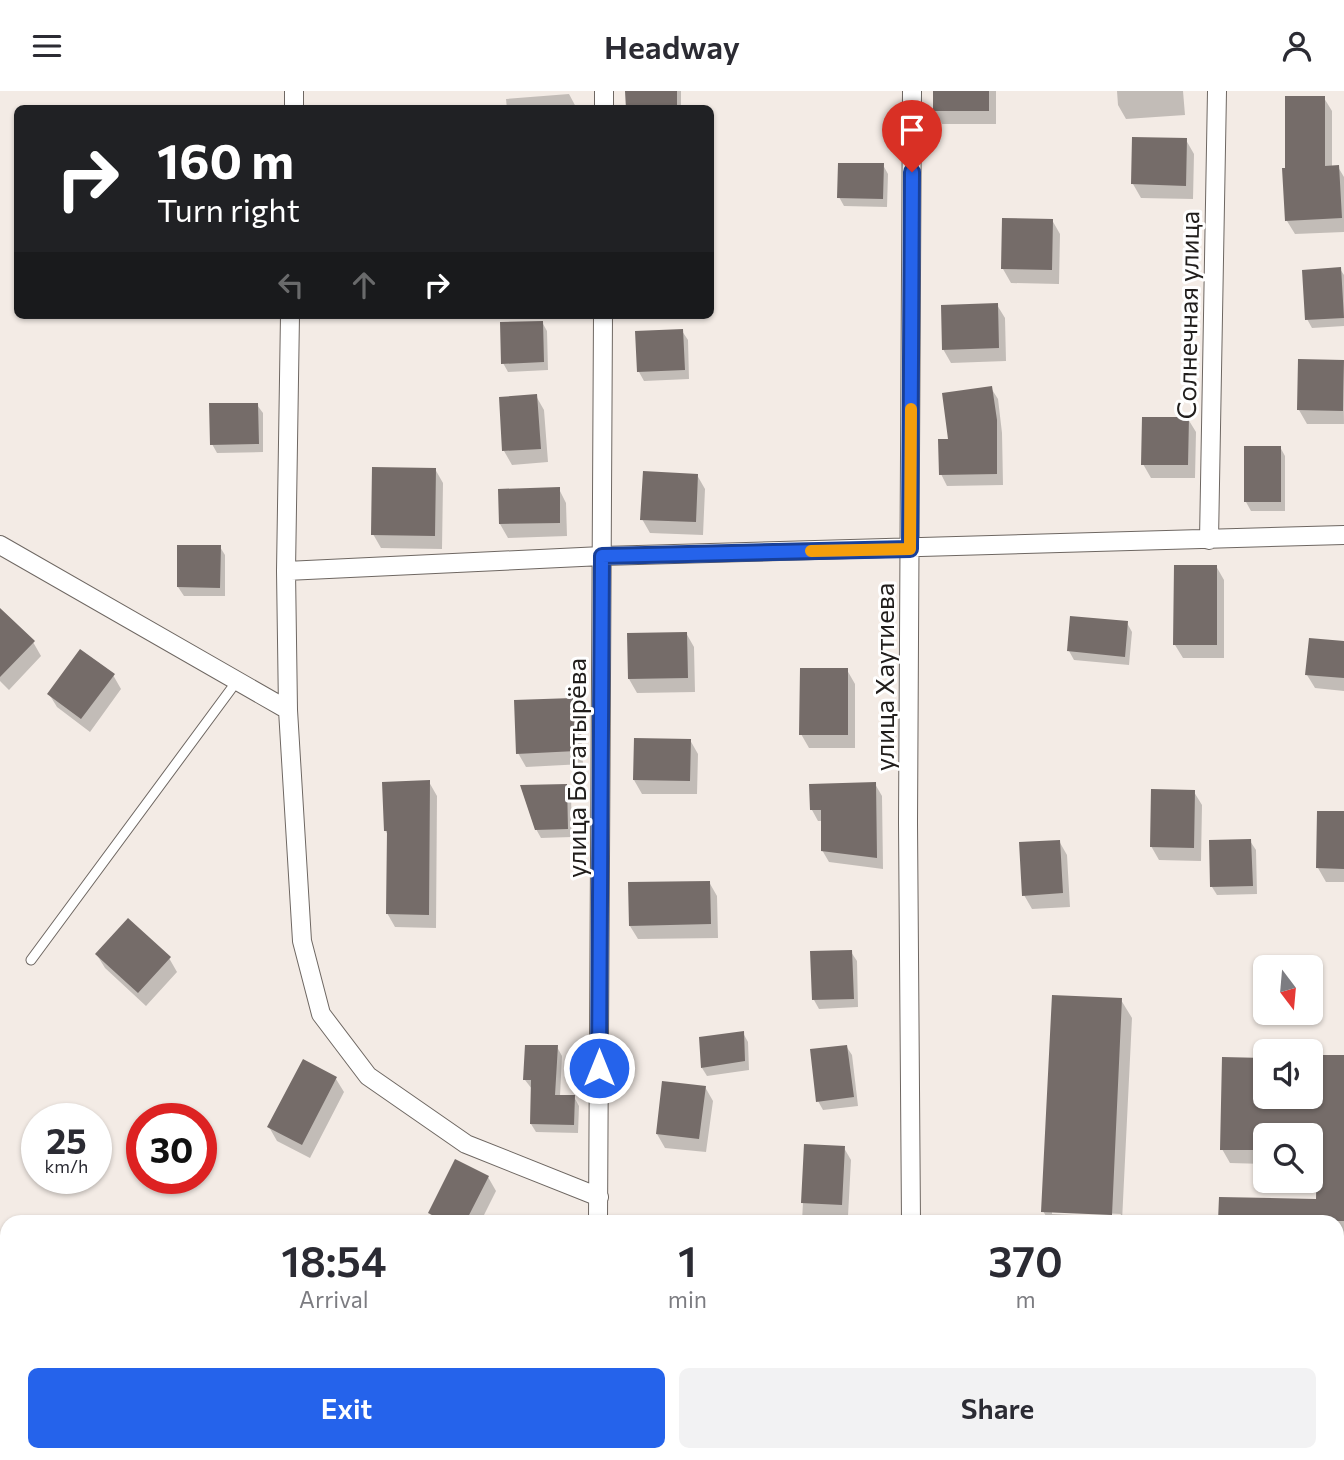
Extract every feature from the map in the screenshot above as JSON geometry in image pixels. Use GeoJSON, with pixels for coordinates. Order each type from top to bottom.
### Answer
{"type":"FeatureCollection","features":[{"type":"Feature","properties":{"kind":"street","name":"улица Хаутиева"},"geometry":{"type":"LineString","coordinates":[[911,1215],[908,824],[912,91]]}},
{"type":"Feature","properties":{"kind":"street","name":"Солнечная улица"},"geometry":{"type":"LineString","coordinates":[[1209,540],[1217,91]]}},
{"type":"Feature","properties":{"kind":"street"},"geometry":{"type":"LineString","coordinates":[[290,319],[286,571],[288,710],[302,941],[321,1014],[368,1076],[466,1144],[598,1197]]}},
{"type":"Feature","properties":{"kind":"street","name":"улица Богатырёва"},"geometry":{"type":"LineString","coordinates":[[598,1215],[603,319]]}},
{"type":"Feature","properties":{"kind":"street"},"geometry":{"type":"LineString","coordinates":[[286,571],[602,556],[1344,535]]}},
{"type":"Feature","properties":{"kind":"street"},"geometry":{"type":"LineString","coordinates":[[0,545],[288,710]]}},
{"type":"Feature","properties":{"kind":"lane"},"geometry":{"type":"LineString","coordinates":[[31,960],[237,681]]}},
{"type":"Feature","properties":{"kind":"building"},"geometry":{"type":"Polygon","coordinates":[[[625,91],[677,91],[677,105],[626,105],[625,91]]]}},
{"type":"Feature","properties":{"kind":"building"},"geometry":{"type":"Polygon","coordinates":[[[933,91],[989,91],[989,111],[933,111],[933,91]]]}},
{"type":"Feature","properties":{"kind":"building"},"geometry":{"type":"Polygon","coordinates":[[[1285,96],[1325,96],[1325,166],[1339,165],[1342,218],[1285,221],[1282,168],[1285,168],[1285,96]]]}},
{"type":"Feature","properties":{"kind":"building"},"geometry":{"type":"Polygon","coordinates":[[[1132,137],[1187,138],[1186,186],[1131,184],[1132,137]]]}},
{"type":"Feature","properties":{"kind":"building"},"geometry":{"type":"Polygon","coordinates":[[[838,163],[884,163],[883,199],[837,198],[838,163]]]}},
{"type":"Feature","properties":{"kind":"building"},"geometry":{"type":"Polygon","coordinates":[[[1002,218],[1053,219],[1052,270],[1001,269],[1002,218]]]}},
{"type":"Feature","properties":{"kind":"building"},"geometry":{"type":"Polygon","coordinates":[[[1341,267],[1344,318],[1305,320],[1302,270],[1341,267]]]}},
{"type":"Feature","properties":{"kind":"building"},"geometry":{"type":"Polygon","coordinates":[[[998,303],[999,348],[942,350],[941,305],[998,303]]]}},
{"type":"Feature","properties":{"kind":"building"},"geometry":{"type":"Polygon","coordinates":[[[543,321],[544,362],[501,364],[500,322],[543,321]]]}},
{"type":"Feature","properties":{"kind":"building"},"geometry":{"type":"Polygon","coordinates":[[[683,329],[685,370],[637,372],[635,331],[683,329]]]}},
{"type":"Feature","properties":{"kind":"building"},"geometry":{"type":"Polygon","coordinates":[[[1298,359],[1344,360],[1343,411],[1297,410],[1298,359]]]}},
{"type":"Feature","properties":{"kind":"building"},"geometry":{"type":"Polygon","coordinates":[[[992,386],[997,420],[997,474],[939,475],[938,439],[948,439],[942,393],[992,386]]]}},
{"type":"Feature","properties":{"kind":"building"},"geometry":{"type":"Polygon","coordinates":[[[537,394],[541,449],[502,451],[499,397],[537,394]]]}},
{"type":"Feature","properties":{"kind":"building"},"geometry":{"type":"Polygon","coordinates":[[[209,403],[258,403],[259,444],[210,445],[209,403]]]}},
{"type":"Feature","properties":{"kind":"building"},"geometry":{"type":"Polygon","coordinates":[[[1142,417],[1189,417],[1188,465],[1141,465],[1142,417]]]}},
{"type":"Feature","properties":{"kind":"building"},"geometry":{"type":"Polygon","coordinates":[[[1244,446],[1281,446],[1281,502],[1244,502],[1244,446]]]}},
{"type":"Feature","properties":{"kind":"building"},"geometry":{"type":"Polygon","coordinates":[[[372,467],[436,468],[435,536],[371,535],[372,467]]]}},
{"type":"Feature","properties":{"kind":"building"},"geometry":{"type":"Polygon","coordinates":[[[643,471],[698,474],[696,522],[640,520],[643,471]]]}},
{"type":"Feature","properties":{"kind":"building"},"geometry":{"type":"Polygon","coordinates":[[[560,487],[560,523],[499,524],[498,489],[560,487]]]}},
{"type":"Feature","properties":{"kind":"building"},"geometry":{"type":"Polygon","coordinates":[[[177,545],[221,545],[220,588],[177,587],[177,545]]]}},
{"type":"Feature","properties":{"kind":"building"},"geometry":{"type":"Polygon","coordinates":[[[1174,565],[1217,565],[1217,645],[1173,645],[1174,565]]]}},
{"type":"Feature","properties":{"kind":"building"},"geometry":{"type":"Polygon","coordinates":[[[0,608],[35,641],[0,677],[0,608]]]}},
{"type":"Feature","properties":{"kind":"building"},"geometry":{"type":"Polygon","coordinates":[[[1070,616],[1128,621],[1125,657],[1067,651],[1070,616]]]}},
{"type":"Feature","properties":{"kind":"building"},"geometry":{"type":"Polygon","coordinates":[[[687,632],[688,678],[628,679],[627,633],[687,632]]]}},
{"type":"Feature","properties":{"kind":"building"},"geometry":{"type":"Polygon","coordinates":[[[1309,638],[1344,641],[1344,678],[1305,675],[1309,638]]]}},
{"type":"Feature","properties":{"kind":"building"},"geometry":{"type":"Polygon","coordinates":[[[80,649],[115,674],[81,719],[47,694],[80,649]]]}},
{"type":"Feature","properties":{"kind":"building"},"geometry":{"type":"Polygon","coordinates":[[[800,668],[848,668],[848,735],[799,735],[800,668]]]}},
{"type":"Feature","properties":{"kind":"building"},"geometry":{"type":"Polygon","coordinates":[[[573,698],[576,751],[516,754],[514,700],[573,698]]]}},
{"type":"Feature","properties":{"kind":"building"},"geometry":{"type":"Polygon","coordinates":[[[634,738],[691,739],[690,781],[633,780],[634,738]]]}},
{"type":"Feature","properties":{"kind":"building"},"geometry":{"type":"Polygon","coordinates":[[[430,780],[429,915],[386,914],[387,831],[384,831],[382,782],[430,780]]]}},
{"type":"Feature","properties":{"kind":"building"},"geometry":{"type":"Polygon","coordinates":[[[876,782],[877,858],[821,851],[821,810],[810,810],[809,784],[876,782]]]}},
{"type":"Feature","properties":{"kind":"building"},"geometry":{"type":"Polygon","coordinates":[[[567,784],[568,829],[535,830],[520,785],[567,784]]]}},
{"type":"Feature","properties":{"kind":"building"},"geometry":{"type":"Polygon","coordinates":[[[1151,789],[1195,790],[1194,848],[1150,847],[1151,789]]]}},
{"type":"Feature","properties":{"kind":"building"},"geometry":{"type":"Polygon","coordinates":[[[1317,811],[1344,811],[1344,869],[1316,868],[1317,811]]]}},
{"type":"Feature","properties":{"kind":"building"},"geometry":{"type":"Polygon","coordinates":[[[1251,839],[1253,886],[1210,887],[1209,840],[1251,839]]]}},
{"type":"Feature","properties":{"kind":"building"},"geometry":{"type":"Polygon","coordinates":[[[1060,840],[1063,893],[1022,896],[1019,842],[1060,840]]]}},
{"type":"Feature","properties":{"kind":"building"},"geometry":{"type":"Polygon","coordinates":[[[710,881],[711,924],[629,926],[628,882],[710,881]]]}},
{"type":"Feature","properties":{"kind":"building"},"geometry":{"type":"Polygon","coordinates":[[[128,918],[171,957],[138,993],[95,954],[128,918]]]}},
{"type":"Feature","properties":{"kind":"building"},"geometry":{"type":"Polygon","coordinates":[[[852,950],[854,999],[812,1000],[810,951],[852,950]]]}},
{"type":"Feature","properties":{"kind":"building"},"geometry":{"type":"Polygon","coordinates":[[[1052,995],[1122,998],[1112,1215],[1041,1212],[1052,995]]]}},
{"type":"Feature","properties":{"kind":"building"},"geometry":{"type":"Polygon","coordinates":[[[744,1031],[745,1061],[701,1068],[699,1037],[744,1031]]]}},
{"type":"Feature","properties":{"kind":"building"},"geometry":{"type":"Polygon","coordinates":[[[525,1045],[558,1045],[555,1095],[575,1095],[574,1125],[530,1124],[531,1080],[523,1080],[525,1045]]]}},
{"type":"Feature","properties":{"kind":"building"},"geometry":{"type":"Polygon","coordinates":[[[847,1045],[854,1097],[816,1102],[810,1049],[847,1045]]]}},
{"type":"Feature","properties":{"kind":"building"},"geometry":{"type":"Polygon","coordinates":[[[1323,1055],[1344,1055],[1344,1215],[1218,1215],[1219,1197],[1316,1199],[1316,1193],[1323,1193],[1323,1123],[1253,1123],[1253,1150],[1220,1150],[1222,1057],[1253,1058],[1253,1109],[1323,1109],[1323,1055]]]}},
{"type":"Feature","properties":{"kind":"building"},"geometry":{"type":"Polygon","coordinates":[[[303,1059],[337,1077],[302,1145],[267,1127],[303,1059]]]}},
{"type":"Feature","properties":{"kind":"building"},"geometry":{"type":"Polygon","coordinates":[[[662,1081],[706,1086],[699,1139],[656,1134],[662,1081]]]}},
{"type":"Feature","properties":{"kind":"building"},"geometry":{"type":"Polygon","coordinates":[[[804,1144],[845,1146],[842,1205],[801,1203],[804,1144]]]}},
{"type":"Feature","properties":{"kind":"building"},"geometry":{"type":"Polygon","coordinates":[[[455,1159],[489,1176],[469,1215],[428,1213],[455,1159]]]}},
{"type":"Feature","properties":{"kind":"slow traffic"},"geometry":{"type":"LineString","coordinates":[[811,551],[910,549],[911,409]]}},
{"type":"Feature","properties":{"kind":"route"},"geometry":{"type":"LineString","coordinates":[[599,1068],[602,556],[910,549],[912,172]]}}]}
